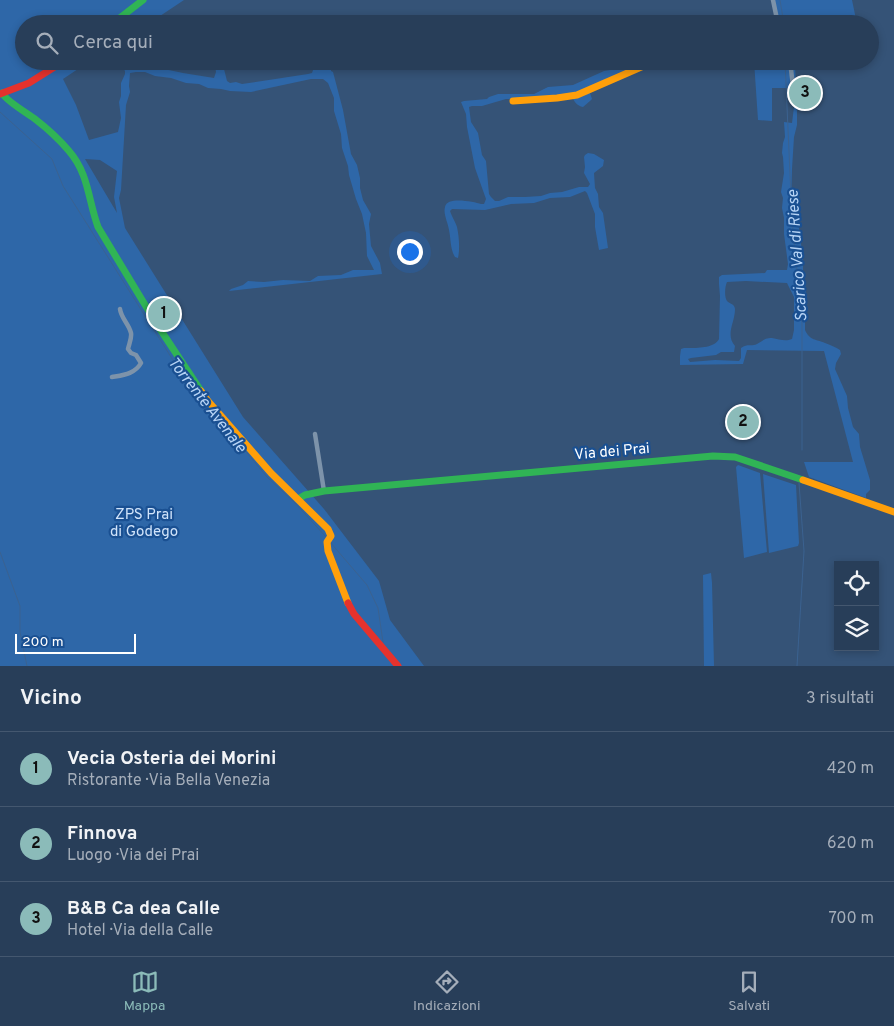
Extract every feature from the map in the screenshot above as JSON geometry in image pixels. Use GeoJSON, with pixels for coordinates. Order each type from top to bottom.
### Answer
{"type":"FeatureCollection","features":[{"type":"Feature","properties":{"kind":"street"},"geometry":{"type":"LineString","coordinates":[[124,15],[143,0]]}},
{"type":"Feature","properties":{"kind":"street"},"geometry":{"type":"LineString","coordinates":[[773,0],[776,15]]}},
{"type":"Feature","properties":{"kind":"street"},"geometry":{"type":"LineString","coordinates":[[50,70],[29,83],[1,93],[47,129],[76,160],[84,175],[91,207],[98,227],[167,340],[208,401],[271,474],[328,529],[330,532],[328,551],[351,608],[359,621],[398,666]]}},
{"type":"Feature","properties":{"kind":"street"},"geometry":{"type":"LineString","coordinates":[[513,101],[577,95],[634,70]]}},
{"type":"Feature","properties":{"kind":"street"},"geometry":{"type":"LineString","coordinates":[[791,70],[793,86]]}},
{"type":"Feature","properties":{"kind":"street"},"geometry":{"type":"LineString","coordinates":[[112,377],[132,372],[142,364],[136,355],[128,349],[131,334],[120,313],[120,309]]}},
{"type":"Feature","properties":{"kind":"street"},"geometry":{"type":"LineString","coordinates":[[315,434],[324,491]]}},
{"type":"Feature","properties":{"kind":"street","name":"Via dei Prai"},"geometry":{"type":"LineString","coordinates":[[298,499],[305,495],[324,491],[559,469],[728,456],[894,512]]}},
{"type":"Feature","properties":{"kind":"green space","name":"ZPS Prai di Godego"},"geometry":{"type":"Polygon","coordinates":[[[0,0],[184,0],[162,15],[15,15],[15,70],[76,70],[63,79],[76,105],[89,140],[118,132],[121,118],[119,102],[124,70],[169,70],[214,78],[216,70],[224,70],[227,81],[242,84],[312,73],[313,70],[331,70],[333,72],[343,110],[351,154],[357,165],[363,200],[371,214],[369,224],[371,246],[380,263],[382,274],[229,291],[248,281],[310,281],[318,276],[341,275],[353,270],[374,270],[367,256],[366,233],[342,148],[341,134],[334,111],[334,98],[328,83],[323,79],[311,79],[251,92],[208,88],[199,84],[186,83],[145,72],[130,73],[130,92],[126,105],[119,198],[125,228],[243,417],[324,509],[379,581],[390,620],[424,666],[0,666],[0,0]],[[85,159],[117,213],[114,197],[117,171],[100,160],[85,159]]]}},
{"type":"Feature","properties":{"kind":"green space"},"geometry":{"type":"Polygon","coordinates":[[[774,0],[852,0],[855,15],[778,15],[774,0]]]}},
{"type":"Feature","properties":{"kind":"green space"},"geometry":{"type":"Polygon","coordinates":[[[633,70],[590,93],[592,99],[583,107],[577,104],[572,97],[506,99],[482,106],[469,107],[471,122],[478,133],[482,155],[486,161],[489,194],[495,201],[508,197],[541,196],[579,187],[588,187],[590,184],[584,173],[585,155],[588,153],[594,154],[604,160],[603,166],[594,173],[595,188],[598,194],[599,207],[603,213],[608,248],[599,250],[595,214],[585,191],[570,197],[550,198],[534,203],[511,204],[485,210],[452,209],[450,211],[457,227],[459,242],[458,258],[455,257],[451,247],[445,207],[450,202],[455,201],[484,204],[486,199],[475,168],[466,114],[461,102],[487,99],[498,94],[534,94],[548,87],[573,85],[604,71],[633,70]]]}},
{"type":"Feature","properties":{"kind":"green space"},"geometry":{"type":"Polygon","coordinates":[[[755,70],[795,70],[796,88],[772,88],[772,121],[758,120],[755,70]]]}},
{"type":"Feature","properties":{"kind":"green space"},"geometry":{"type":"Polygon","coordinates":[[[797,106],[797,125],[794,137],[791,203],[792,213],[799,228],[803,259],[806,290],[805,330],[811,338],[840,350],[841,354],[835,369],[847,396],[853,427],[859,434],[860,447],[870,480],[870,490],[866,494],[866,498],[809,477],[804,462],[853,462],[824,351],[747,350],[743,364],[680,365],[681,349],[713,345],[719,339],[719,277],[722,275],[765,273],[767,270],[787,270],[782,208],[783,198],[781,192],[784,173],[782,153],[785,137],[784,122],[792,123],[794,107],[797,106]],[[727,282],[726,299],[735,307],[731,333],[732,342],[735,346],[734,352],[721,352],[716,355],[691,358],[688,359],[690,362],[739,361],[741,358],[741,348],[743,347],[755,345],[769,338],[792,339],[794,330],[794,297],[787,283],[727,282]]]}},
{"type":"Feature","properties":{"kind":"green space"},"geometry":{"type":"Polygon","coordinates":[[[738,465],[760,473],[767,552],[744,558],[736,467],[738,465]]]}},
{"type":"Feature","properties":{"kind":"green space"},"geometry":{"type":"Polygon","coordinates":[[[763,474],[796,485],[798,546],[769,553],[763,474]]]}},
{"type":"Feature","properties":{"kind":"green space"},"geometry":{"type":"Polygon","coordinates":[[[711,573],[714,666],[704,666],[703,575],[711,573]]]}},
{"type":"Feature","properties":{"kind":"waterway","name":"Scarico Val di Riese"},"geometry":{"type":"LineString","coordinates":[[780,0],[782,15]]}},
{"type":"Feature","properties":{"kind":"waterway","name":"Scarico Val di Riese"},"geometry":{"type":"LineString","coordinates":[[785,70],[792,219],[802,323],[802,450]]}},
{"type":"Feature","properties":{"kind":"waterway","name":"Torrente Avenale"},"geometry":{"type":"LineString","coordinates":[[0,112],[52,159],[63,186],[183,376],[203,399]]}},
{"type":"Feature","properties":{"kind":"waterway","name":"Torrente Avenale"},"geometry":{"type":"LineString","coordinates":[[218,418],[267,477],[295,503],[326,537]]}},
{"type":"Feature","properties":{"kind":"waterway","name":"Scarico Val di Riese"},"geometry":{"type":"LineString","coordinates":[[797,666],[804,551],[799,483]]}},
{"type":"Feature","properties":{"kind":"waterway","name":"Torrente Avenale"},"geometry":{"type":"LineString","coordinates":[[330,542],[367,585],[378,608],[383,642]]}},
{"type":"Feature","properties":{"kind":"waterway"},"geometry":{"type":"LineString","coordinates":[[0,552],[20,606],[20,632],[27,666]]}},
{"type":"Feature","properties":{"kind":"traffic: fast"},"geometry":{"type":"LineString","coordinates":[[124,15],[143,0]]}},
{"type":"Feature","properties":{"kind":"traffic: fast"},"geometry":{"type":"LineString","coordinates":[[2,93],[12,103],[49,130],[76,160],[84,178],[98,227],[156,323],[201,391]]}},
{"type":"Feature","properties":{"kind":"traffic: fast"},"geometry":{"type":"LineString","coordinates":[[298,499],[305,495],[324,491],[713,456],[735,457],[803,480]]}},
{"type":"Feature","properties":{"kind":"traffic: slow"},"geometry":{"type":"LineString","coordinates":[[513,101],[577,95],[634,70]]}},
{"type":"Feature","properties":{"kind":"traffic: slow"},"geometry":{"type":"LineString","coordinates":[[201,391],[271,473],[328,529],[331,536],[327,542],[328,551],[348,603]]}},
{"type":"Feature","properties":{"kind":"traffic: slow"},"geometry":{"type":"LineString","coordinates":[[803,480],[894,512]]}},
{"type":"Feature","properties":{"kind":"traffic: jam"},"geometry":{"type":"LineString","coordinates":[[0,94],[29,83],[50,70]]}},
{"type":"Feature","properties":{"kind":"traffic: jam"},"geometry":{"type":"LineString","coordinates":[[348,603],[354,614],[398,666]]}},
{"type":"Feature","properties":{"kind":"place","name":"B&B Ca dea Calle"},"geometry":{"type":"Point","coordinates":[805,93]}},
{"type":"Feature","properties":{"kind":"place","name":"Vecia Osteria dei Morini"},"geometry":{"type":"Point","coordinates":[164,314]}},
{"type":"Feature","properties":{"kind":"place","name":"Finnova"},"geometry":{"type":"Point","coordinates":[743,422]}}]}
